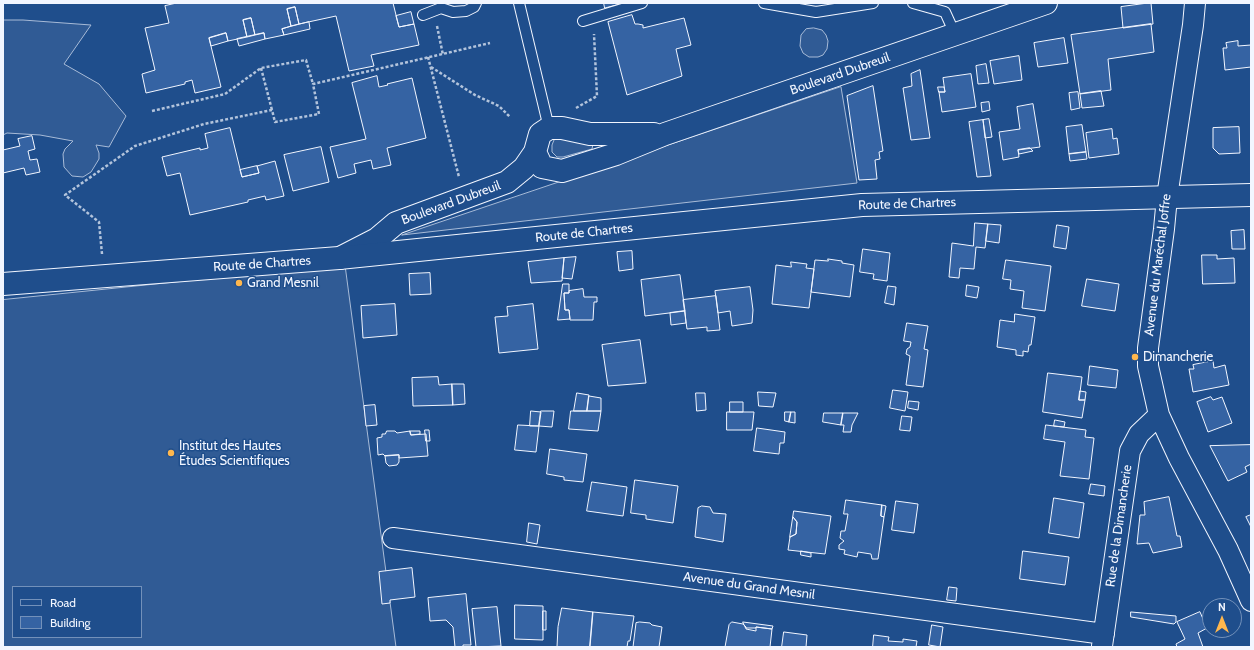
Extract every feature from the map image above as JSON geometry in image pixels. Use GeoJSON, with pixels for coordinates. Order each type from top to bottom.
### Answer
{"type":"FeatureCollection","features":[{"type":"Feature","properties":{"kind":"main road","name":"Boulevard Dubreuil"},"geometry":{"type":"LineString","coordinates":[[535,152],[542,167],[562,171],[616,154],[665,134],[955,34],[1012,8],[1046,3]]}},
{"type":"Feature","properties":{"kind":"main road","name":"Boulevard Dubreuil"},"geometry":{"type":"LineString","coordinates":[[339,258],[377,239],[396,223],[507,182],[524,168],[535,152],[540,134],[549,128],[562,128],[590,134],[665,134]]}},
{"type":"Feature","properties":{"kind":"main road","name":"Route de Chartres"},"geometry":{"type":"LineString","coordinates":[[3,284],[339,258],[862,205],[1251,195]]}},
{"type":"Feature","properties":{"kind":"street","name":"Avenue du Maréchal Joffre"},"geometry":{"type":"LineString","coordinates":[[1195,3],[1192,33],[1167,197],[1148,348],[1148,366],[1159,415],[1179,458],[1228,550],[1251,601]]}},
{"type":"Feature","properties":{"kind":"street","name":"Rue de la Dimancherie"},"geometry":{"type":"LineString","coordinates":[[1103,641],[1130,451],[1139,434],[1159,415]]}},
{"type":"Feature","properties":{"kind":"street","name":"Avenue du Grand Mesnil"},"geometry":{"type":"LineString","coordinates":[[393,538],[1103,641]]}},
{"type":"Feature","properties":{"kind":"lane"},"geometry":{"type":"LineString","coordinates":[[423,15],[441,8],[453,12],[466,11],[474,7],[476,3]]}},
{"type":"Feature","properties":{"kind":"lane"},"geometry":{"type":"LineString","coordinates":[[519,3],[549,128]]}},
{"type":"Feature","properties":{"kind":"lane"},"geometry":{"type":"LineString","coordinates":[[588,19],[642,3]]}},
{"type":"Feature","properties":{"kind":"lane"},"geometry":{"type":"LineString","coordinates":[[764,3],[816,12],[873,3]]}},
{"type":"Feature","properties":{"kind":"lane"},"geometry":{"type":"LineString","coordinates":[[913,3],[945,12],[955,34]]}},
{"type":"Feature","properties":{"kind":"path"},"geometry":{"type":"LineString","coordinates":[[434,11],[443,55]]}},
{"type":"Feature","properties":{"kind":"path"},"geometry":{"type":"LineString","coordinates":[[570,111],[597,96],[588,19]]}},
{"type":"Feature","properties":{"kind":"path"},"geometry":{"type":"LineString","coordinates":[[313,84],[490,43]]}},
{"type":"Feature","properties":{"kind":"path"},"geometry":{"type":"LineString","coordinates":[[428,57],[460,181]]}},
{"type":"Feature","properties":{"kind":"path"},"geometry":{"type":"LineString","coordinates":[[152,111],[225,94],[261,68],[306,60],[319,114],[275,122],[261,68]]}},
{"type":"Feature","properties":{"kind":"path"},"geometry":{"type":"LineString","coordinates":[[431,67],[475,95],[499,106],[510,117]]}},
{"type":"Feature","properties":{"kind":"path"},"geometry":{"type":"LineString","coordinates":[[103,276],[99,222],[65,195],[135,146],[204,124],[272,110]]}},
{"type":"Feature","properties":{"kind":"shaded area"},"geometry":{"type":"Polygon","coordinates":[[[3,20],[91,25],[64,64],[99,84],[126,116],[109,147],[96,145],[99,153],[99,159],[91,172],[83,177],[72,176],[64,167],[63,154],[65,149],[73,141],[40,135],[7,133],[3,135],[3,20]]]}},
{"type":"Feature","properties":{"kind":"shaded area"},"geometry":{"type":"Polygon","coordinates":[[[814,28],[822,30],[826,35],[828,41],[827,49],[823,55],[818,57],[809,57],[803,53],[800,46],[801,35],[806,29],[814,28]]]}},
{"type":"Feature","properties":{"kind":"shaded area"},"geometry":{"type":"Polygon","coordinates":[[[841,87],[857,183],[402,235],[841,87]]]}},
{"type":"Feature","properties":{"kind":"shaded area"},"geometry":{"type":"Polygon","coordinates":[[[562,139],[593,144],[592,149],[563,157],[557,157],[552,152],[552,145],[554,140],[562,139]]]}},
{"type":"Feature","properties":{"kind":"shaded area","name":"Institut des Hautes Études Scientifiques"},"geometry":{"type":"Polygon","coordinates":[[[345,265],[396,647],[3,647],[3,300],[345,265]]]}},
{"type":"Feature","properties":{"kind":"building"},"geometry":{"type":"Polygon","coordinates":[[[177,3],[393,3],[399,27],[414,24],[419,45],[371,55],[374,66],[349,71],[336,16],[299,24],[295,7],[287,9],[291,26],[282,29],[284,35],[265,39],[264,33],[255,35],[251,18],[243,20],[247,37],[228,41],[226,33],[209,38],[221,87],[195,93],[192,80],[185,82],[185,84],[146,93],[142,74],[155,70],[145,28],[169,23],[165,6],[177,3]]]}},
{"type":"Feature","properties":{"kind":"building"},"geometry":{"type":"Polygon","coordinates":[[[604,3],[624,3],[605,8],[604,3]]]}},
{"type":"Feature","properties":{"kind":"building"},"geometry":{"type":"Polygon","coordinates":[[[1151,3],[1153,24],[1123,28],[1121,7],[1151,3]]]}},
{"type":"Feature","properties":{"kind":"building"},"geometry":{"type":"Polygon","coordinates":[[[295,7],[299,24],[291,26],[287,9],[295,7]]]}},
{"type":"Feature","properties":{"kind":"building"},"geometry":{"type":"Polygon","coordinates":[[[411,12],[414,24],[399,27],[396,16],[411,12]]]}},
{"type":"Feature","properties":{"kind":"building"},"geometry":{"type":"Polygon","coordinates":[[[632,15],[635,24],[643,25],[643,28],[684,18],[691,45],[676,49],[682,76],[627,95],[608,22],[632,15]]]}},
{"type":"Feature","properties":{"kind":"building"},"geometry":{"type":"Polygon","coordinates":[[[251,18],[255,35],[247,37],[243,20],[251,18]]]}},
{"type":"Feature","properties":{"kind":"building"},"geometry":{"type":"Polygon","coordinates":[[[309,22],[310,29],[284,35],[282,29],[309,22]]]}},
{"type":"Feature","properties":{"kind":"building"},"geometry":{"type":"Polygon","coordinates":[[[1151,24],[1154,52],[1108,59],[1111,90],[1080,94],[1071,35],[1151,24]]]}},
{"type":"Feature","properties":{"kind":"building"},"geometry":{"type":"Polygon","coordinates":[[[226,33],[228,41],[211,46],[209,38],[226,33]]]}},
{"type":"Feature","properties":{"kind":"building"},"geometry":{"type":"Polygon","coordinates":[[[264,33],[265,39],[239,46],[237,39],[264,33]]]}},
{"type":"Feature","properties":{"kind":"building"},"geometry":{"type":"Polygon","coordinates":[[[1064,38],[1068,63],[1038,67],[1034,43],[1064,38]]]}},
{"type":"Feature","properties":{"kind":"building"},"geometry":{"type":"Polygon","coordinates":[[[1238,41],[1238,46],[1251,45],[1251,67],[1225,70],[1223,48],[1227,48],[1226,43],[1238,41]]]}},
{"type":"Feature","properties":{"kind":"building"},"geometry":{"type":"Polygon","coordinates":[[[1019,56],[1022,80],[994,84],[990,61],[1019,56]]]}},
{"type":"Feature","properties":{"kind":"building"},"geometry":{"type":"Polygon","coordinates":[[[986,64],[989,83],[978,84],[976,66],[986,64]]]}},
{"type":"Feature","properties":{"kind":"building"},"geometry":{"type":"Polygon","coordinates":[[[920,70],[930,138],[911,140],[903,88],[912,86],[911,74],[920,70]]]}},
{"type":"Feature","properties":{"kind":"building"},"geometry":{"type":"Polygon","coordinates":[[[971,74],[976,107],[942,112],[939,92],[945,92],[943,78],[971,74]]]}},
{"type":"Feature","properties":{"kind":"building"},"geometry":{"type":"Polygon","coordinates":[[[377,76],[379,87],[412,78],[426,138],[387,148],[391,165],[373,169],[371,160],[354,164],[356,173],[338,178],[330,147],[366,139],[352,83],[377,76]]]}},
{"type":"Feature","properties":{"kind":"building"},"geometry":{"type":"Polygon","coordinates":[[[873,86],[883,151],[879,152],[880,159],[875,160],[877,179],[859,180],[847,96],[873,86]]]}},
{"type":"Feature","properties":{"kind":"building"},"geometry":{"type":"Polygon","coordinates":[[[938,87],[944,87],[945,92],[939,92],[938,87]]]}},
{"type":"Feature","properties":{"kind":"building"},"geometry":{"type":"Polygon","coordinates":[[[1101,91],[1104,106],[1082,108],[1080,94],[1101,91]]]}},
{"type":"Feature","properties":{"kind":"building"},"geometry":{"type":"Polygon","coordinates":[[[1078,92],[1080,108],[1071,110],[1069,93],[1078,92]]]}},
{"type":"Feature","properties":{"kind":"building"},"geometry":{"type":"Polygon","coordinates":[[[989,102],[990,110],[982,112],[981,103],[989,102]]]}},
{"type":"Feature","properties":{"kind":"building"},"geometry":{"type":"Polygon","coordinates":[[[1033,104],[1040,147],[1018,150],[1019,157],[1003,160],[999,132],[1020,129],[1017,107],[1033,104]]]}},
{"type":"Feature","properties":{"kind":"building"},"geometry":{"type":"Polygon","coordinates":[[[989,119],[992,137],[985,138],[983,120],[989,119]]]}},
{"type":"Feature","properties":{"kind":"building"},"geometry":{"type":"Polygon","coordinates":[[[983,120],[991,176],[977,177],[969,122],[983,120]]]}},
{"type":"Feature","properties":{"kind":"building"},"geometry":{"type":"Polygon","coordinates":[[[1082,125],[1086,152],[1069,154],[1066,127],[1082,125]]]}},
{"type":"Feature","properties":{"kind":"building"},"geometry":{"type":"Polygon","coordinates":[[[1239,127],[1240,153],[1219,154],[1213,148],[1213,128],[1239,127]]]}},
{"type":"Feature","properties":{"kind":"building"},"geometry":{"type":"Polygon","coordinates":[[[230,128],[242,177],[259,173],[257,166],[275,161],[284,196],[266,200],[265,196],[248,200],[248,202],[190,215],[180,173],[167,176],[162,157],[200,148],[200,150],[208,148],[205,134],[230,128]]]}},
{"type":"Feature","properties":{"kind":"building"},"geometry":{"type":"Polygon","coordinates":[[[1112,129],[1113,139],[1117,138],[1119,154],[1089,158],[1086,133],[1112,129]]]}},
{"type":"Feature","properties":{"kind":"building"},"geometry":{"type":"Polygon","coordinates":[[[32,136],[35,149],[28,151],[30,160],[37,159],[40,172],[26,175],[24,168],[3,173],[3,150],[20,146],[18,139],[32,136]]]}},
{"type":"Feature","properties":{"kind":"building"},"geometry":{"type":"Polygon","coordinates":[[[321,147],[329,182],[293,191],[284,155],[321,147]]]}},
{"type":"Feature","properties":{"kind":"building"},"geometry":{"type":"Polygon","coordinates":[[[1030,148],[1033,151],[1019,154],[1018,150],[1030,148]]]}},
{"type":"Feature","properties":{"kind":"building"},"geometry":{"type":"Polygon","coordinates":[[[1086,152],[1087,159],[1070,161],[1069,154],[1086,152]]]}},
{"type":"Feature","properties":{"kind":"building"},"geometry":{"type":"Polygon","coordinates":[[[257,166],[259,173],[242,177],[240,170],[257,166]]]}},
{"type":"Feature","properties":{"kind":"building"},"geometry":{"type":"Polygon","coordinates":[[[975,223],[988,224],[985,248],[976,247],[974,269],[960,268],[959,278],[949,277],[952,243],[973,246],[975,223]]]}},
{"type":"Feature","properties":{"kind":"building"},"geometry":{"type":"Polygon","coordinates":[[[988,224],[1001,225],[999,243],[986,241],[988,224]]]}},
{"type":"Feature","properties":{"kind":"building"},"geometry":{"type":"Polygon","coordinates":[[[1057,225],[1069,227],[1066,249],[1054,247],[1057,225]]]}},
{"type":"Feature","properties":{"kind":"building"},"geometry":{"type":"Polygon","coordinates":[[[1244,230],[1245,249],[1232,249],[1231,231],[1244,230]]]}},
{"type":"Feature","properties":{"kind":"building"},"geometry":{"type":"Polygon","coordinates":[[[863,249],[890,253],[887,281],[873,279],[874,274],[860,272],[863,249]]]}},
{"type":"Feature","properties":{"kind":"building"},"geometry":{"type":"Polygon","coordinates":[[[632,251],[633,269],[619,271],[617,252],[632,251]]]}},
{"type":"Feature","properties":{"kind":"building"},"geometry":{"type":"Polygon","coordinates":[[[1202,255],[1217,255],[1217,259],[1234,258],[1235,283],[1203,284],[1202,255]]]}},
{"type":"Feature","properties":{"kind":"building"},"geometry":{"type":"Polygon","coordinates":[[[576,257],[572,279],[562,278],[564,258],[576,257]]]}},
{"type":"Feature","properties":{"kind":"building"},"geometry":{"type":"Polygon","coordinates":[[[564,258],[562,281],[531,283],[528,262],[564,258]]]}},
{"type":"Feature","properties":{"kind":"building"},"geometry":{"type":"Polygon","coordinates":[[[828,259],[854,265],[850,297],[811,292],[815,260],[828,261],[828,259]]]}},
{"type":"Feature","properties":{"kind":"building"},"geometry":{"type":"Polygon","coordinates":[[[1006,260],[1051,266],[1045,311],[1022,308],[1024,291],[1010,289],[1011,280],[1003,279],[1006,260]]]}},
{"type":"Feature","properties":{"kind":"building"},"geometry":{"type":"Polygon","coordinates":[[[791,262],[807,264],[806,268],[814,269],[809,308],[772,304],[776,265],[791,267],[791,262]]]}},
{"type":"Feature","properties":{"kind":"building"},"geometry":{"type":"Polygon","coordinates":[[[430,273],[431,294],[410,295],[409,274],[430,273]]]}},
{"type":"Feature","properties":{"kind":"building"},"geometry":{"type":"Polygon","coordinates":[[[680,275],[685,311],[645,316],[641,280],[680,275]]]}},
{"type":"Feature","properties":{"kind":"building"},"geometry":{"type":"Polygon","coordinates":[[[1087,279],[1119,284],[1115,311],[1082,306],[1087,279]]]}},
{"type":"Feature","properties":{"kind":"building"},"geometry":{"type":"Polygon","coordinates":[[[563,284],[569,284],[569,293],[564,293],[565,310],[569,310],[570,319],[558,320],[563,284]]]}},
{"type":"Feature","properties":{"kind":"building"},"geometry":{"type":"Polygon","coordinates":[[[967,285],[979,287],[977,298],[966,296],[967,285]]]}},
{"type":"Feature","properties":{"kind":"building"},"geometry":{"type":"Polygon","coordinates":[[[888,286],[896,287],[894,305],[885,303],[888,286]]]}},
{"type":"Feature","properties":{"kind":"building"},"geometry":{"type":"Polygon","coordinates":[[[750,287],[753,310],[752,323],[732,326],[730,311],[718,313],[715,291],[750,287]]]}},
{"type":"Feature","properties":{"kind":"building"},"geometry":{"type":"Polygon","coordinates":[[[583,289],[584,297],[597,297],[597,302],[594,302],[593,320],[570,320],[569,310],[565,310],[564,293],[583,289]]]}},
{"type":"Feature","properties":{"kind":"building"},"geometry":{"type":"Polygon","coordinates":[[[716,296],[720,330],[707,331],[707,327],[687,329],[683,300],[716,296]]]}},
{"type":"Feature","properties":{"kind":"building"},"geometry":{"type":"Polygon","coordinates":[[[395,304],[397,335],[363,338],[361,306],[395,304]]]}},
{"type":"Feature","properties":{"kind":"building"},"geometry":{"type":"Polygon","coordinates":[[[533,304],[538,349],[499,353],[495,317],[508,316],[507,307],[533,304]]]}},
{"type":"Feature","properties":{"kind":"building"},"geometry":{"type":"Polygon","coordinates":[[[685,311],[686,323],[671,325],[670,313],[685,311]]]}},
{"type":"Feature","properties":{"kind":"building"},"geometry":{"type":"Polygon","coordinates":[[[1015,314],[1035,317],[1031,345],[1029,345],[1028,352],[1023,351],[1023,356],[1016,355],[1016,350],[997,347],[1000,320],[1014,322],[1015,314]]]}},
{"type":"Feature","properties":{"kind":"building"},"geometry":{"type":"Polygon","coordinates":[[[907,323],[928,326],[924,349],[928,350],[923,387],[906,385],[910,356],[906,354],[911,342],[904,341],[907,323]]]}},
{"type":"Feature","properties":{"kind":"building"},"geometry":{"type":"Polygon","coordinates":[[[640,340],[646,383],[608,386],[602,345],[640,340]]]}},
{"type":"Feature","properties":{"kind":"building"},"geometry":{"type":"Polygon","coordinates":[[[1213,361],[1214,368],[1225,365],[1229,385],[1193,392],[1189,369],[1194,369],[1193,365],[1213,361]]]}},
{"type":"Feature","properties":{"kind":"building"},"geometry":{"type":"Polygon","coordinates":[[[1090,366],[1118,370],[1116,388],[1088,385],[1090,366]]]}},
{"type":"Feature","properties":{"kind":"building"},"geometry":{"type":"Polygon","coordinates":[[[1048,373],[1082,377],[1079,400],[1085,400],[1082,418],[1043,412],[1048,373]]]}},
{"type":"Feature","properties":{"kind":"building"},"geometry":{"type":"Polygon","coordinates":[[[438,377],[439,385],[452,384],[453,405],[413,406],[412,378],[438,377]]]}},
{"type":"Feature","properties":{"kind":"building"},"geometry":{"type":"Polygon","coordinates":[[[452,384],[464,384],[465,404],[453,405],[452,384]]]}},
{"type":"Feature","properties":{"kind":"building"},"geometry":{"type":"Polygon","coordinates":[[[893,390],[908,392],[905,411],[890,408],[893,390]]]}},
{"type":"Feature","properties":{"kind":"building"},"geometry":{"type":"Polygon","coordinates":[[[1080,391],[1086,392],[1085,400],[1079,400],[1080,391]]]}},
{"type":"Feature","properties":{"kind":"building"},"geometry":{"type":"Polygon","coordinates":[[[758,392],[776,393],[773,407],[759,406],[758,392]]]}},
{"type":"Feature","properties":{"kind":"building"},"geometry":{"type":"Polygon","coordinates":[[[577,393],[589,395],[587,411],[574,411],[577,393]]]}},
{"type":"Feature","properties":{"kind":"building"},"geometry":{"type":"Polygon","coordinates":[[[696,393],[705,393],[706,410],[697,411],[696,393]]]}},
{"type":"Feature","properties":{"kind":"building"},"geometry":{"type":"Polygon","coordinates":[[[589,396],[601,398],[601,411],[587,411],[589,396]]]}},
{"type":"Feature","properties":{"kind":"building"},"geometry":{"type":"Polygon","coordinates":[[[1211,397],[1213,400],[1222,397],[1232,423],[1208,432],[1197,402],[1211,397]]]}},
{"type":"Feature","properties":{"kind":"building"},"geometry":{"type":"Polygon","coordinates":[[[909,401],[919,402],[918,410],[908,408],[909,401]]]}},
{"type":"Feature","properties":{"kind":"building"},"geometry":{"type":"Polygon","coordinates":[[[730,402],[743,402],[743,412],[730,412],[730,402]]]}},
{"type":"Feature","properties":{"kind":"building"},"geometry":{"type":"Polygon","coordinates":[[[375,405],[377,425],[366,426],[364,406],[375,405]]]}},
{"type":"Feature","properties":{"kind":"building"},"geometry":{"type":"Polygon","coordinates":[[[531,411],[541,412],[539,426],[530,426],[531,411]]]}},
{"type":"Feature","properties":{"kind":"building"},"geometry":{"type":"Polygon","coordinates":[[[541,411],[554,411],[552,427],[539,426],[541,411]]]}},
{"type":"Feature","properties":{"kind":"building"},"geometry":{"type":"Polygon","coordinates":[[[571,411],[601,411],[598,431],[569,429],[571,411]]]}},
{"type":"Feature","properties":{"kind":"building"},"geometry":{"type":"Polygon","coordinates":[[[727,412],[754,412],[752,430],[727,430],[727,412]]]}},
{"type":"Feature","properties":{"kind":"building"},"geometry":{"type":"Polygon","coordinates":[[[785,412],[791,412],[789,422],[785,421],[785,412]]]}},
{"type":"Feature","properties":{"kind":"building"},"geometry":{"type":"Polygon","coordinates":[[[791,412],[795,412],[795,423],[789,422],[791,412]]]}},
{"type":"Feature","properties":{"kind":"building"},"geometry":{"type":"Polygon","coordinates":[[[824,413],[843,413],[841,425],[823,422],[824,413]]]}},
{"type":"Feature","properties":{"kind":"building"},"geometry":{"type":"Polygon","coordinates":[[[843,413],[858,413],[852,425],[851,432],[843,432],[844,425],[841,425],[843,413]]]}},
{"type":"Feature","properties":{"kind":"building"},"geometry":{"type":"Polygon","coordinates":[[[902,416],[912,417],[910,431],[900,430],[902,416]]]}},
{"type":"Feature","properties":{"kind":"building"},"geometry":{"type":"Polygon","coordinates":[[[1055,420],[1065,422],[1064,427],[1054,426],[1055,420]]]}},
{"type":"Feature","properties":{"kind":"building"},"geometry":{"type":"Polygon","coordinates":[[[518,425],[539,426],[536,452],[515,450],[518,425]]]}},
{"type":"Feature","properties":{"kind":"building"},"geometry":{"type":"Polygon","coordinates":[[[1046,425],[1086,430],[1085,437],[1094,438],[1089,479],[1060,476],[1065,442],[1044,439],[1046,425]]]}},
{"type":"Feature","properties":{"kind":"building"},"geometry":{"type":"Polygon","coordinates":[[[757,428],[785,432],[784,443],[780,443],[779,454],[754,451],[757,428]]]}},
{"type":"Feature","properties":{"kind":"building"},"geometry":{"type":"Polygon","coordinates":[[[425,430],[429,430],[430,441],[426,441],[425,430]]]}},
{"type":"Feature","properties":{"kind":"building"},"geometry":{"type":"Polygon","coordinates":[[[387,431],[395,431],[397,433],[410,431],[411,435],[426,434],[428,456],[399,458],[399,455],[378,455],[377,438],[382,437],[382,434],[385,434],[387,431]]]}},
{"type":"Feature","properties":{"kind":"building"},"geometry":{"type":"Polygon","coordinates":[[[410,431],[420,431],[420,434],[411,435],[410,431]]]}},
{"type":"Feature","properties":{"kind":"building"},"geometry":{"type":"Polygon","coordinates":[[[1251,445],[1251,464],[1245,467],[1247,472],[1228,481],[1210,446],[1251,445]]]}},
{"type":"Feature","properties":{"kind":"building"},"geometry":{"type":"Polygon","coordinates":[[[550,449],[587,454],[583,482],[564,480],[564,477],[547,474],[550,449]]]}},
{"type":"Feature","properties":{"kind":"building"},"geometry":{"type":"Polygon","coordinates":[[[399,455],[399,462],[397,465],[389,466],[386,463],[385,456],[399,455]]]}},
{"type":"Feature","properties":{"kind":"building"},"geometry":{"type":"Polygon","coordinates":[[[635,480],[678,486],[673,523],[646,519],[646,515],[631,513],[635,480]]]}},
{"type":"Feature","properties":{"kind":"building"},"geometry":{"type":"Polygon","coordinates":[[[592,482],[627,487],[623,516],[587,511],[592,482]]]}},
{"type":"Feature","properties":{"kind":"building"},"geometry":{"type":"Polygon","coordinates":[[[1091,484],[1105,486],[1104,496],[1089,494],[1091,484]]]}},
{"type":"Feature","properties":{"kind":"building"},"geometry":{"type":"Polygon","coordinates":[[[1169,497],[1177,536],[1180,536],[1182,547],[1153,553],[1149,543],[1137,544],[1140,515],[1145,515],[1144,502],[1169,497]]]}},
{"type":"Feature","properties":{"kind":"building"},"geometry":{"type":"Polygon","coordinates":[[[1054,498],[1084,503],[1079,538],[1049,533],[1054,498]]]}},
{"type":"Feature","properties":{"kind":"building"},"geometry":{"type":"Polygon","coordinates":[[[846,500],[882,505],[881,516],[884,517],[878,559],[872,559],[871,554],[858,552],[857,557],[844,554],[845,550],[839,549],[839,545],[844,541],[840,538],[841,531],[845,531],[848,514],[844,514],[846,500]]]}},
{"type":"Feature","properties":{"kind":"building"},"geometry":{"type":"Polygon","coordinates":[[[896,501],[918,504],[914,533],[892,530],[896,501]]]}},
{"type":"Feature","properties":{"kind":"building"},"geometry":{"type":"Polygon","coordinates":[[[882,505],[886,506],[884,517],[881,516],[882,505]]]}},
{"type":"Feature","properties":{"kind":"building"},"geometry":{"type":"Polygon","coordinates":[[[702,506],[710,507],[713,513],[726,514],[723,542],[695,537],[698,508],[702,506]]]}},
{"type":"Feature","properties":{"kind":"building"},"geometry":{"type":"Polygon","coordinates":[[[794,511],[831,516],[825,554],[788,550],[790,537],[796,534],[797,522],[793,517],[794,511]]]}},
{"type":"Feature","properties":{"kind":"building"},"geometry":{"type":"Polygon","coordinates":[[[1251,515],[1251,527],[1246,517],[1251,515]]]}},
{"type":"Feature","properties":{"kind":"building"},"geometry":{"type":"Polygon","coordinates":[[[793,517],[797,522],[796,534],[790,537],[793,517]]]}},
{"type":"Feature","properties":{"kind":"building"},"geometry":{"type":"Polygon","coordinates":[[[529,523],[540,525],[537,544],[527,542],[529,523]]]}},
{"type":"Feature","properties":{"kind":"building"},"geometry":{"type":"Polygon","coordinates":[[[801,551],[811,553],[811,557],[801,555],[801,551]]]}},
{"type":"Feature","properties":{"kind":"building"},"geometry":{"type":"Polygon","coordinates":[[[1023,551],[1069,557],[1065,585],[1020,579],[1023,551]]]}},
{"type":"Feature","properties":{"kind":"building"},"geometry":{"type":"Polygon","coordinates":[[[412,568],[415,597],[390,600],[390,603],[382,604],[379,572],[412,568]]]}},
{"type":"Feature","properties":{"kind":"building"},"geometry":{"type":"Polygon","coordinates":[[[949,587],[957,588],[956,601],[947,600],[949,587]]]}},
{"type":"Feature","properties":{"kind":"building"},"geometry":{"type":"Polygon","coordinates":[[[466,594],[471,645],[455,647],[453,627],[446,620],[430,621],[428,598],[466,594]]]}},
{"type":"Feature","properties":{"kind":"building"},"geometry":{"type":"Polygon","coordinates":[[[515,605],[543,606],[543,640],[515,639],[515,605]]]}},
{"type":"Feature","properties":{"kind":"building"},"geometry":{"type":"Polygon","coordinates":[[[497,607],[501,646],[476,647],[472,609],[497,607]]]}},
{"type":"Feature","properties":{"kind":"building"},"geometry":{"type":"Polygon","coordinates":[[[562,608],[593,612],[590,647],[557,647],[558,627],[562,608]]]}},
{"type":"Feature","properties":{"kind":"building"},"geometry":{"type":"Polygon","coordinates":[[[543,611],[546,611],[546,630],[543,630],[543,611]]]}},
{"type":"Feature","properties":{"kind":"building"},"geometry":{"type":"Polygon","coordinates":[[[593,612],[634,616],[630,641],[628,641],[627,647],[590,647],[593,612]]]}},
{"type":"Feature","properties":{"kind":"building"},"geometry":{"type":"Polygon","coordinates":[[[1131,612],[1176,616],[1176,622],[1174,624],[1131,617],[1131,612]]]}},
{"type":"Feature","properties":{"kind":"building"},"geometry":{"type":"Polygon","coordinates":[[[1200,612],[1202,617],[1202,631],[1198,633],[1203,647],[1177,647],[1176,644],[1185,639],[1177,622],[1200,612]]]}},
{"type":"Feature","properties":{"kind":"building"},"geometry":{"type":"Polygon","coordinates":[[[732,622],[743,624],[746,629],[756,631],[756,627],[772,629],[770,647],[725,647],[729,625],[732,622]]]}},
{"type":"Feature","properties":{"kind":"building"},"geometry":{"type":"Polygon","coordinates":[[[743,622],[773,626],[772,629],[756,627],[746,628],[743,622]]]}},
{"type":"Feature","properties":{"kind":"building"},"geometry":{"type":"Polygon","coordinates":[[[636,623],[650,623],[652,625],[662,627],[659,647],[633,647],[636,623]]]}},
{"type":"Feature","properties":{"kind":"building"},"geometry":{"type":"Polygon","coordinates":[[[932,625],[943,627],[940,647],[929,645],[932,625]]]}},
{"type":"Feature","properties":{"kind":"building"},"geometry":{"type":"Polygon","coordinates":[[[784,632],[807,635],[806,647],[782,647],[784,632]]]}},
{"type":"Feature","properties":{"kind":"building"},"geometry":{"type":"Polygon","coordinates":[[[874,635],[889,637],[888,641],[903,642],[903,639],[917,641],[916,647],[873,647],[874,635]]]}},
{"type":"Feature","properties":{"kind":"place","name":"Grand Mesnil"},"geometry":{"type":"Point","coordinates":[239,283]}},
{"type":"Feature","properties":{"kind":"place","name":"Dimancherie"},"geometry":{"type":"Point","coordinates":[1135,357]}},
{"type":"Feature","properties":{"kind":"place","name":"Institut des Hautes Études Scientifiques"},"geometry":{"type":"Point","coordinates":[171,453]}}]}
